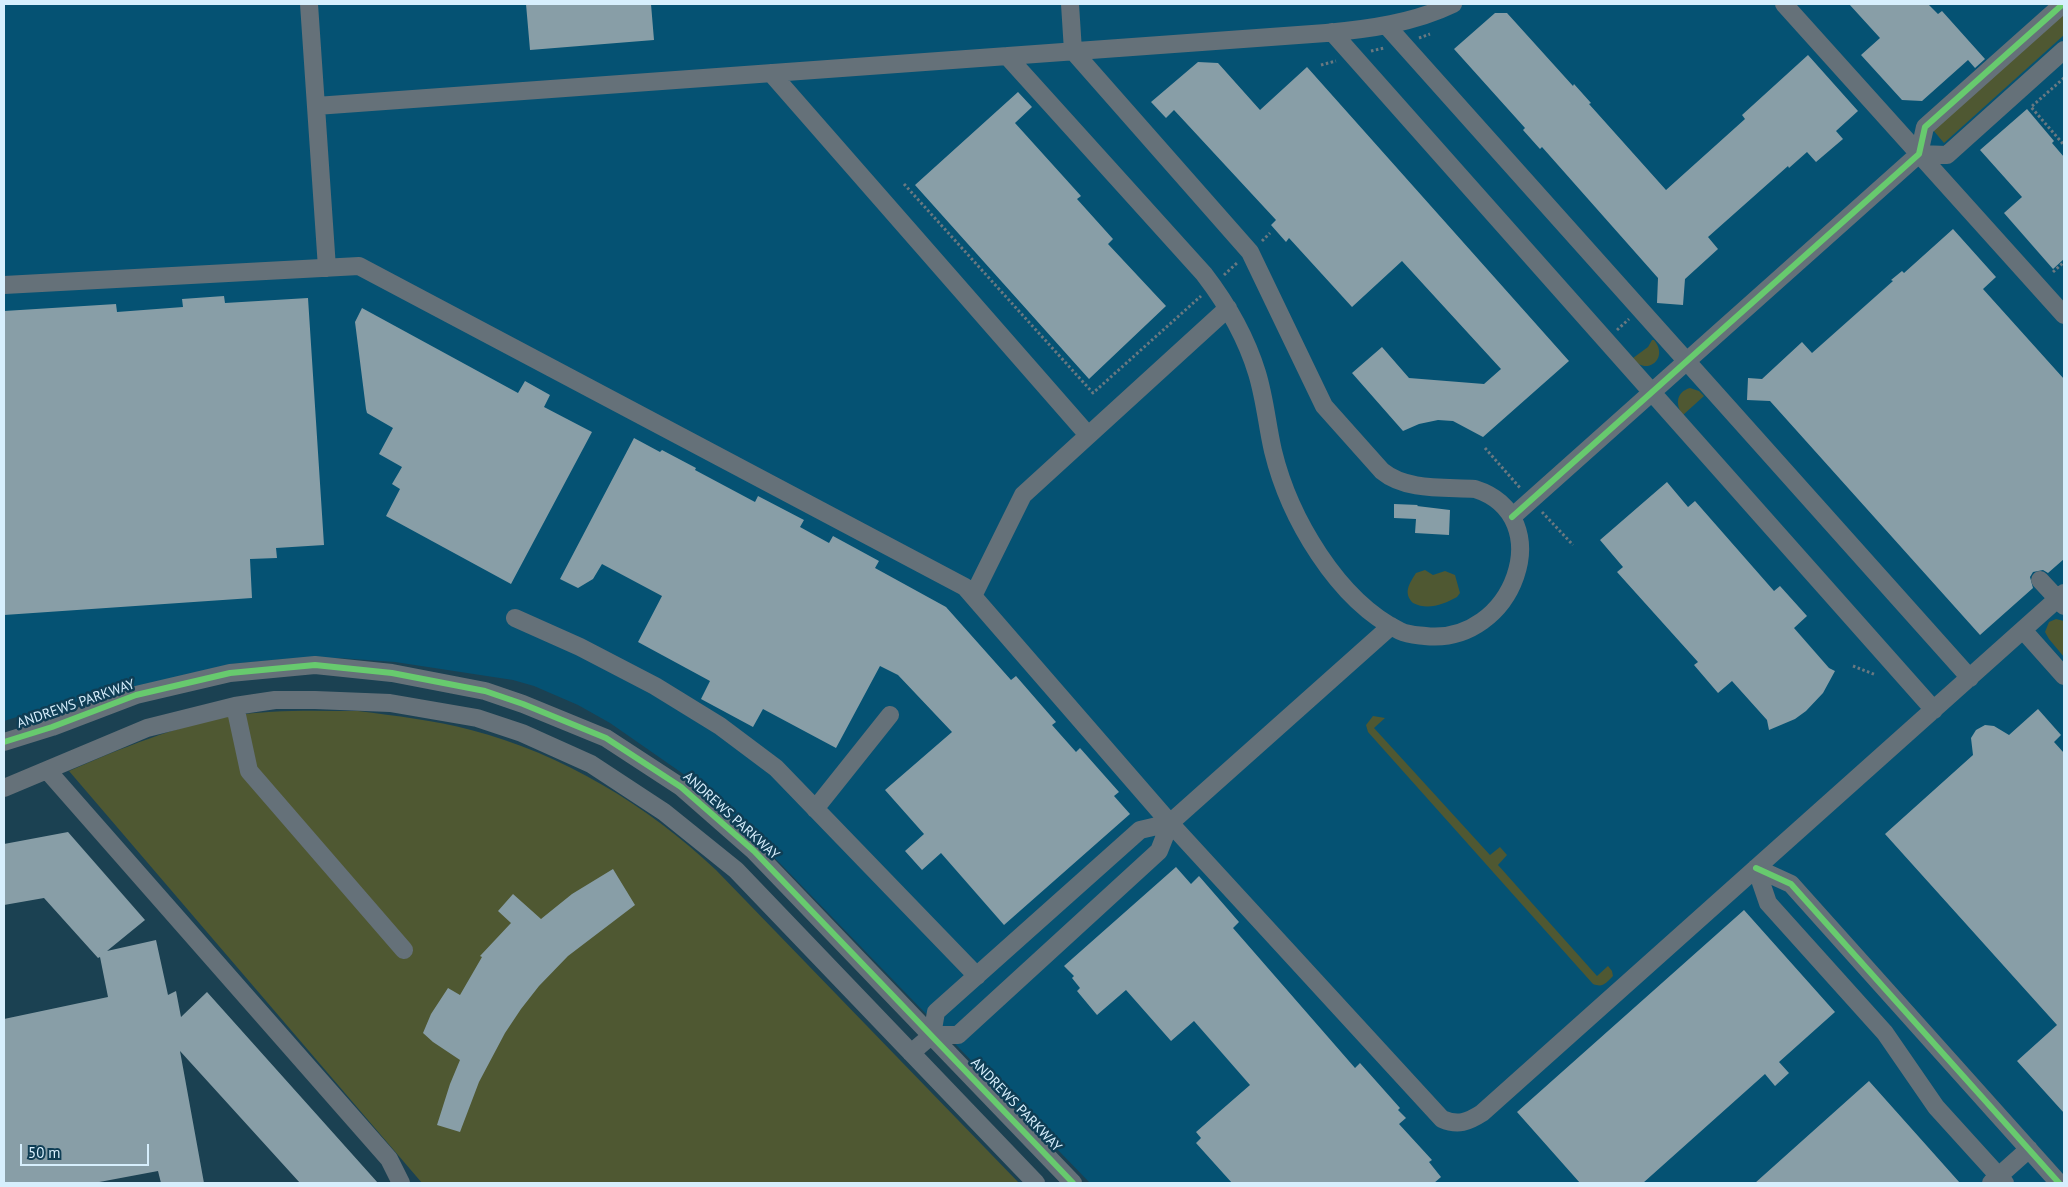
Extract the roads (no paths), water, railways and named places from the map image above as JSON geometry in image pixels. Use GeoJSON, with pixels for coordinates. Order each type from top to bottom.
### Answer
{"type":"FeatureCollection","features":[{"type":"Feature","properties":{"kind":"street"},"geometry":{"type":"LineString","coordinates":[[309,4],[327,268]]}},
{"type":"Feature","properties":{"kind":"street"},"geometry":{"type":"LineString","coordinates":[[1007,56],[1213,285],[1228,308],[1244,339],[1258,373],[1273,452],[1286,494],[1316,549],[1339,580],[1365,609],[1391,626],[1412,635],[1438,638],[1461,634],[1486,620],[1510,592],[1516,574],[1520,554],[1518,535],[1512,517],[1502,504],[1475,489],[1410,485],[1393,479],[1382,471],[1324,406],[1250,252],[1073,51],[1070,4]]}},
{"type":"Feature","properties":{"kind":"street"},"geometry":{"type":"LineString","coordinates":[[316,106],[1332,32],[1386,25],[1433,8],[1453,4]]}},
{"type":"Feature","properties":{"kind":"street"},"geometry":{"type":"LineString","coordinates":[[1784,4],[2064,315]]}},
{"type":"Feature","properties":{"kind":"street"},"geometry":{"type":"LineString","coordinates":[[1512,517],[1919,154],[1925,127],[2063,4]]}},
{"type":"Feature","properties":{"kind":"street"},"geometry":{"type":"LineString","coordinates":[[1386,25],[1970,678]]}},
{"type":"Feature","properties":{"kind":"street"},"geometry":{"type":"LineString","coordinates":[[1332,32],[1934,710]]}},
{"type":"Feature","properties":{"kind":"street"},"geometry":{"type":"LineString","coordinates":[[1919,154],[1946,155],[2064,50]]}},
{"type":"Feature","properties":{"kind":"street"},"geometry":{"type":"LineString","coordinates":[[771,73],[1088,435]]}},
{"type":"Feature","properties":{"kind":"street"},"geometry":{"type":"LineString","coordinates":[[4,285],[359,266],[965,587],[1170,823],[1442,1119],[1451,1123],[1460,1124],[1482,1113],[2023,630],[2062,600],[2040,580]]}},
{"type":"Feature","properties":{"kind":"street"},"geometry":{"type":"LineString","coordinates":[[973,596],[1023,495],[1228,308]]}},
{"type":"Feature","properties":{"kind":"street"},"geometry":{"type":"LineString","coordinates":[[515,618],[618,666],[691,707],[776,768],[977,976]]}},
{"type":"Feature","properties":{"kind":"street"},"geometry":{"type":"LineString","coordinates":[[911,1053],[932,1036],[958,1035],[1159,851],[1170,823],[1391,626]]}},
{"type":"Feature","properties":{"kind":"street"},"geometry":{"type":"LineString","coordinates":[[2023,630],[2064,676]]}},
{"type":"Feature","properties":{"kind":"street","name":"ANDREWS PARKWAY"},"geometry":{"type":"LineString","coordinates":[[4,742],[52,727],[136,695],[230,673],[314,665],[392,673],[484,692],[523,704],[606,738],[682,787],[754,850],[1074,1183]]}},
{"type":"Feature","properties":{"kind":"street"},"geometry":{"type":"LineString","coordinates":[[476,718],[484,692]]}},
{"type":"Feature","properties":{"kind":"street"},"geometry":{"type":"LineString","coordinates":[[4,788],[147,728],[235,706],[291,700],[390,703],[476,718],[522,733],[591,764],[664,812],[736,870],[1036,1183]]}},
{"type":"Feature","properties":{"kind":"street"},"geometry":{"type":"LineString","coordinates":[[235,706],[249,772],[404,950]]}},
{"type":"Feature","properties":{"kind":"street"},"geometry":{"type":"LineString","coordinates":[[815,809],[890,715]]}},
{"type":"Feature","properties":{"kind":"street"},"geometry":{"type":"LineString","coordinates":[[47,770],[389,1159],[401,1183]]}},
{"type":"Feature","properties":{"kind":"street"},"geometry":{"type":"LineString","coordinates":[[932,1036],[936,1012],[1140,830],[1170,823]]}},
{"type":"Feature","properties":{"kind":"street"},"geometry":{"type":"LineString","coordinates":[[1756,868],[1792,884],[2059,1183]]}},
{"type":"Feature","properties":{"kind":"street"},"geometry":{"type":"LineString","coordinates":[[1756,868],[1768,903],[1885,1033],[1936,1107],[1998,1181],[2029,1149]]}}]}
